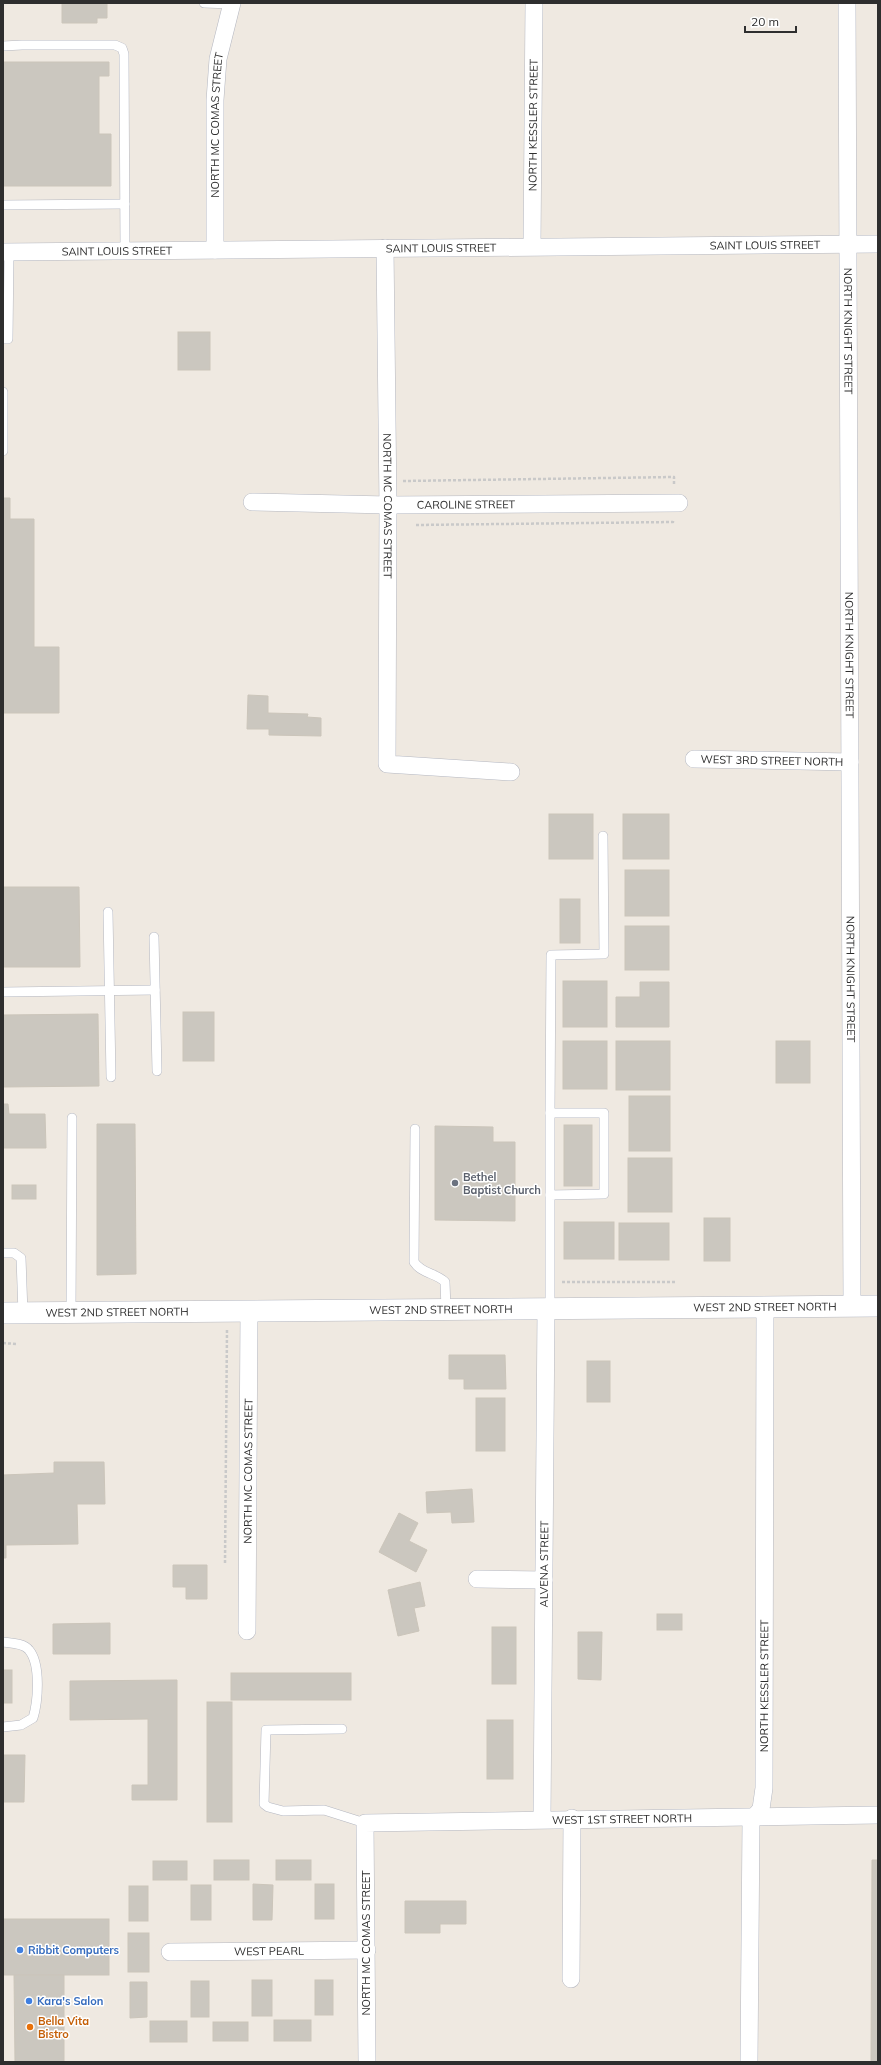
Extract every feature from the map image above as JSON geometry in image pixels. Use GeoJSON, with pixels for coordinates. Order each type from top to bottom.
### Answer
{"type":"FeatureCollection","features":[{"type":"Feature","properties":{"kind":"street","name":"NORTH MC COMAS STREET"},"geometry":{"type":"LineString","coordinates":[[215,250],[215,100],[218,59],[232,3]]}},
{"type":"Feature","properties":{"kind":"street","name":"NORTH KESSLER STREET"},"geometry":{"type":"LineString","coordinates":[[532,246],[534,3]]}},
{"type":"Feature","properties":{"kind":"street","name":"NORTH KNIGHT STREET"},"geometry":{"type":"LineString","coordinates":[[847,3],[852,1306]]}},
{"type":"Feature","properties":{"kind":"street","name":"SAINT LOUIS STREET"},"geometry":{"type":"LineString","coordinates":[[6,252],[878,244]]}},
{"type":"Feature","properties":{"kind":"street","name":"NORTH MC COMAS STREET"},"geometry":{"type":"LineString","coordinates":[[385,248],[388,505],[387,764],[511,772]]}},
{"type":"Feature","properties":{"kind":"street","name":"CAROLINE STREET"},"geometry":{"type":"LineString","coordinates":[[252,502],[388,505],[679,504]]}},
{"type":"Feature","properties":{"kind":"street","name":"WEST 3RD STREET NORTH"},"geometry":{"type":"LineString","coordinates":[[694,759],[850,762]]}},
{"type":"Feature","properties":{"kind":"street","name":"WEST 2ND STREET NORTH"},"geometry":{"type":"LineString","coordinates":[[3,1313],[878,1306]]}},
{"type":"Feature","properties":{"kind":"street","name":"NORTH KESSLER STREET"},"geometry":{"type":"LineString","coordinates":[[749,2062],[751,1821],[761,1809],[764,1788],[765,1307]]}},
{"type":"Feature","properties":{"kind":"street","name":"ALVENA STREET"},"geometry":{"type":"LineString","coordinates":[[542,1819],[548,1309]]}},
{"type":"Feature","properties":{"kind":"street","name":"NORTH MC COMAS STREET"},"geometry":{"type":"LineString","coordinates":[[247,1631],[248,1311]]}},
{"type":"Feature","properties":{"kind":"street"},"geometry":{"type":"LineString","coordinates":[[476,1579],[544,1580]]}},
{"type":"Feature","properties":{"kind":"street","name":"WEST 1ST STREET NORTH"},"geometry":{"type":"LineString","coordinates":[[365,1823],[572,1818],[878,1815]]}},
{"type":"Feature","properties":{"kind":"street"},"geometry":{"type":"LineString","coordinates":[[571,1979],[572,1818]]}},
{"type":"Feature","properties":{"kind":"street","name":"NORTH MC COMAS STREET"},"geometry":{"type":"LineString","coordinates":[[365,1823],[367,2062]]}},
{"type":"Feature","properties":{"kind":"street","name":"WEST PEARL"},"geometry":{"type":"LineString","coordinates":[[170,1952],[367,1950]]}},
{"type":"Feature","properties":{"kind":"lane"},"geometry":{"type":"LineString","coordinates":[[204,3],[232,3]]}},
{"type":"Feature","properties":{"kind":"lane"},"geometry":{"type":"LineString","coordinates":[[3,46],[115,45],[122,48],[124,54],[125,251]]}},
{"type":"Feature","properties":{"kind":"lane"},"geometry":{"type":"LineString","coordinates":[[3,205],[125,204]]}},
{"type":"Feature","properties":{"kind":"lane"},"geometry":{"type":"LineString","coordinates":[[3,339],[8,339],[6,252]]}},
{"type":"Feature","properties":{"kind":"lane"},"geometry":{"type":"LineString","coordinates":[[3,392],[3,451]]}},
{"type":"Feature","properties":{"kind":"lane"},"geometry":{"type":"LineString","coordinates":[[548,1309],[550,1282],[551,956],[604,954],[603,836]]}},
{"type":"Feature","properties":{"kind":"lane"},"geometry":{"type":"LineString","coordinates":[[108,912],[111,1077]]}},
{"type":"Feature","properties":{"kind":"lane"},"geometry":{"type":"LineString","coordinates":[[154,937],[157,1071]]}},
{"type":"Feature","properties":{"kind":"lane"},"geometry":{"type":"LineString","coordinates":[[3,992],[155,990]]}},
{"type":"Feature","properties":{"kind":"lane"},"geometry":{"type":"LineString","coordinates":[[550,1113],[604,1113],[604,1194],[550,1195]]}},
{"type":"Feature","properties":{"kind":"lane"},"geometry":{"type":"LineString","coordinates":[[71,1312],[72,1118]]}},
{"type":"Feature","properties":{"kind":"lane"},"geometry":{"type":"LineString","coordinates":[[415,1129],[414,1262],[419,1269],[441,1278],[445,1282],[446,1310]]}},
{"type":"Feature","properties":{"kind":"lane"},"geometry":{"type":"LineString","coordinates":[[3,1253],[14,1252],[20,1258],[23,1313]]}},
{"type":"Feature","properties":{"kind":"lane"},"geometry":{"type":"LineString","coordinates":[[3,1642],[20,1644],[29,1650],[35,1663],[38,1696],[33,1718],[21,1725],[3,1727]]}},
{"type":"Feature","properties":{"kind":"lane"},"geometry":{"type":"LineString","coordinates":[[342,1729],[266,1730],[264,1804],[268,1807],[283,1810],[324,1810],[365,1823]]}},
{"type":"Feature","properties":{"kind":"path"},"geometry":{"type":"LineString","coordinates":[[550,1282],[676,1282]]}},
{"type":"Feature","properties":{"kind":"path"},"geometry":{"type":"LineString","coordinates":[[220,1329],[227,1329],[225,1563]]}},
{"type":"Feature","properties":{"kind":"path"},"geometry":{"type":"LineString","coordinates":[[3,1343],[16,1344]]}},
{"type":"Feature","properties":{"kind":"building"},"geometry":{"type":"Polygon","coordinates":[[[62,3],[107,3],[107,18],[97,18],[97,23],[62,23],[62,3]]]}},
{"type":"Feature","properties":{"kind":"building"},"geometry":{"type":"Polygon","coordinates":[[[3,62],[109,62],[109,76],[99,76],[99,134],[111,134],[111,186],[3,186],[3,62]]]}},
{"type":"Feature","properties":{"kind":"building"},"geometry":{"type":"Polygon","coordinates":[[[178,332],[210,332],[210,370],[178,370],[178,332]]]}},
{"type":"Feature","properties":{"kind":"building"},"geometry":{"type":"Polygon","coordinates":[[[3,498],[10,498],[10,519],[34,519],[34,647],[59,647],[59,713],[3,713],[3,498]]]}},
{"type":"Feature","properties":{"kind":"building"},"geometry":{"type":"Polygon","coordinates":[[[248,695],[268,696],[268,713],[308,714],[307,717],[321,718],[321,736],[269,735],[269,729],[247,729],[248,695]]]}},
{"type":"Feature","properties":{"kind":"building"},"geometry":{"type":"Polygon","coordinates":[[[549,814],[593,814],[593,859],[549,859],[549,814]]]}},
{"type":"Feature","properties":{"kind":"building"},"geometry":{"type":"Polygon","coordinates":[[[623,814],[669,814],[669,859],[623,859],[623,814]]]}},
{"type":"Feature","properties":{"kind":"building"},"geometry":{"type":"Polygon","coordinates":[[[625,870],[669,870],[669,916],[625,916],[625,870]]]}},
{"type":"Feature","properties":{"kind":"building"},"geometry":{"type":"Polygon","coordinates":[[[3,887],[79,887],[80,967],[3,967],[3,887]]]}},
{"type":"Feature","properties":{"kind":"building"},"geometry":{"type":"Polygon","coordinates":[[[560,899],[580,899],[580,943],[560,943],[560,899]]]}},
{"type":"Feature","properties":{"kind":"building"},"geometry":{"type":"Polygon","coordinates":[[[625,926],[669,926],[669,970],[625,970],[625,926]]]}},
{"type":"Feature","properties":{"kind":"building"},"geometry":{"type":"Polygon","coordinates":[[[563,981],[607,981],[607,1027],[563,1027],[563,981]]]}},
{"type":"Feature","properties":{"kind":"building"},"geometry":{"type":"Polygon","coordinates":[[[640,982],[669,982],[669,1027],[616,1027],[616,997],[640,997],[640,982]]]}},
{"type":"Feature","properties":{"kind":"building"},"geometry":{"type":"Polygon","coordinates":[[[183,1012],[214,1012],[214,1061],[183,1061],[183,1012]]]}},
{"type":"Feature","properties":{"kind":"building"},"geometry":{"type":"Polygon","coordinates":[[[98,1014],[99,1086],[3,1087],[3,1015],[98,1014]]]}},
{"type":"Feature","properties":{"kind":"building"},"geometry":{"type":"Polygon","coordinates":[[[563,1041],[607,1041],[607,1089],[563,1089],[563,1041]]]}},
{"type":"Feature","properties":{"kind":"building"},"geometry":{"type":"Polygon","coordinates":[[[616,1041],[670,1041],[670,1090],[616,1090],[616,1041]]]}},
{"type":"Feature","properties":{"kind":"building"},"geometry":{"type":"Polygon","coordinates":[[[776,1041],[810,1041],[810,1083],[776,1083],[776,1041]]]}},
{"type":"Feature","properties":{"kind":"building"},"geometry":{"type":"Polygon","coordinates":[[[629,1096],[670,1096],[670,1151],[629,1151],[629,1096]]]}},
{"type":"Feature","properties":{"kind":"building"},"geometry":{"type":"Polygon","coordinates":[[[3,1104],[8,1104],[9,1114],[45,1114],[46,1148],[3,1148],[3,1104]]]}},
{"type":"Feature","properties":{"kind":"building"},"geometry":{"type":"Polygon","coordinates":[[[97,1124],[135,1124],[136,1274],[97,1275],[97,1124]]]}},
{"type":"Feature","properties":{"kind":"building"},"geometry":{"type":"Polygon","coordinates":[[[564,1125],[592,1125],[592,1186],[564,1186],[564,1125]]]}},
{"type":"Feature","properties":{"kind":"building"},"geometry":{"type":"Polygon","coordinates":[[[435,1126],[493,1127],[493,1142],[515,1142],[515,1221],[435,1220],[435,1126]]]}},
{"type":"Feature","properties":{"kind":"building"},"geometry":{"type":"Polygon","coordinates":[[[628,1158],[672,1158],[672,1212],[628,1212],[628,1158]]]}},
{"type":"Feature","properties":{"kind":"building"},"geometry":{"type":"Polygon","coordinates":[[[12,1185],[36,1185],[36,1199],[12,1199],[12,1185]]]}},
{"type":"Feature","properties":{"kind":"building"},"geometry":{"type":"Polygon","coordinates":[[[704,1218],[730,1218],[730,1261],[704,1261],[704,1218]]]}},
{"type":"Feature","properties":{"kind":"building"},"geometry":{"type":"Polygon","coordinates":[[[564,1222],[614,1222],[614,1259],[564,1259],[564,1222]]]}},
{"type":"Feature","properties":{"kind":"building"},"geometry":{"type":"Polygon","coordinates":[[[619,1223],[669,1223],[669,1260],[619,1260],[619,1223]]]}},
{"type":"Feature","properties":{"kind":"building"},"geometry":{"type":"Polygon","coordinates":[[[449,1355],[505,1355],[506,1389],[464,1389],[464,1379],[449,1379],[449,1355]]]}},
{"type":"Feature","properties":{"kind":"building"},"geometry":{"type":"Polygon","coordinates":[[[587,1361],[610,1361],[610,1402],[587,1402],[587,1361]]]}},
{"type":"Feature","properties":{"kind":"building"},"geometry":{"type":"Polygon","coordinates":[[[476,1398],[505,1398],[505,1451],[476,1451],[476,1398]]]}},
{"type":"Feature","properties":{"kind":"building"},"geometry":{"type":"Polygon","coordinates":[[[54,1462],[104,1462],[105,1504],[77,1504],[78,1544],[6,1545],[6,1558],[3,1558],[3,1475],[54,1473],[54,1462]]]}},
{"type":"Feature","properties":{"kind":"building"},"geometry":{"type":"Polygon","coordinates":[[[472,1489],[474,1522],[452,1523],[451,1512],[427,1513],[426,1492],[472,1489]]]}},
{"type":"Feature","properties":{"kind":"building"},"geometry":{"type":"Polygon","coordinates":[[[399,1513],[418,1523],[409,1541],[427,1550],[416,1572],[379,1552],[399,1513]]]}},
{"type":"Feature","properties":{"kind":"building"},"geometry":{"type":"Polygon","coordinates":[[[173,1565],[207,1565],[207,1599],[186,1599],[186,1587],[173,1587],[173,1565]]]}},
{"type":"Feature","properties":{"kind":"building"},"geometry":{"type":"Polygon","coordinates":[[[420,1582],[425,1606],[414,1608],[419,1631],[398,1636],[388,1590],[420,1582]]]}},
{"type":"Feature","properties":{"kind":"building"},"geometry":{"type":"Polygon","coordinates":[[[657,1614],[682,1614],[682,1630],[657,1630],[657,1614]]]}},
{"type":"Feature","properties":{"kind":"building"},"geometry":{"type":"Polygon","coordinates":[[[110,1623],[110,1654],[53,1654],[53,1624],[110,1623]]]}},
{"type":"Feature","properties":{"kind":"building"},"geometry":{"type":"Polygon","coordinates":[[[492,1627],[516,1627],[516,1684],[492,1684],[492,1627]]]}},
{"type":"Feature","properties":{"kind":"building"},"geometry":{"type":"Polygon","coordinates":[[[578,1632],[602,1632],[601,1680],[578,1679],[578,1632]]]}},
{"type":"Feature","properties":{"kind":"building"},"geometry":{"type":"Polygon","coordinates":[[[3,1670],[12,1670],[12,1703],[3,1703],[3,1670]]]}},
{"type":"Feature","properties":{"kind":"building"},"geometry":{"type":"Polygon","coordinates":[[[231,1673],[351,1673],[351,1700],[231,1700],[231,1673]]]}},
{"type":"Feature","properties":{"kind":"building"},"geometry":{"type":"Polygon","coordinates":[[[177,1680],[177,1800],[132,1800],[132,1785],[148,1785],[148,1719],[70,1720],[70,1681],[177,1680]]]}},
{"type":"Feature","properties":{"kind":"building"},"geometry":{"type":"Polygon","coordinates":[[[207,1702],[232,1702],[232,1822],[207,1822],[207,1702]]]}},
{"type":"Feature","properties":{"kind":"building"},"geometry":{"type":"Polygon","coordinates":[[[487,1720],[513,1720],[513,1779],[487,1779],[487,1720]]]}},
{"type":"Feature","properties":{"kind":"building"},"geometry":{"type":"Polygon","coordinates":[[[3,1755],[25,1755],[24,1802],[3,1802],[3,1755]]]}},
{"type":"Feature","properties":{"kind":"building"},"geometry":{"type":"Polygon","coordinates":[[[214,1860],[249,1860],[249,1880],[214,1880],[214,1860]]]}},
{"type":"Feature","properties":{"kind":"building"},"geometry":{"type":"Polygon","coordinates":[[[276,1860],[311,1860],[311,1880],[276,1880],[276,1860]]]}},
{"type":"Feature","properties":{"kind":"building"},"geometry":{"type":"Polygon","coordinates":[[[872,1860],[878,1860],[878,2062],[871,2062],[872,1860]]]}},
{"type":"Feature","properties":{"kind":"building"},"geometry":{"type":"Polygon","coordinates":[[[153,1861],[187,1861],[187,1880],[153,1880],[153,1861]]]}},
{"type":"Feature","properties":{"kind":"building"},"geometry":{"type":"Polygon","coordinates":[[[253,1884],[273,1885],[272,1920],[253,1920],[253,1884]]]}},
{"type":"Feature","properties":{"kind":"building"},"geometry":{"type":"Polygon","coordinates":[[[315,1884],[334,1884],[334,1919],[315,1919],[315,1884]]]}},
{"type":"Feature","properties":{"kind":"building"},"geometry":{"type":"Polygon","coordinates":[[[191,1885],[211,1885],[211,1920],[191,1920],[191,1885]]]}},
{"type":"Feature","properties":{"kind":"building"},"geometry":{"type":"Polygon","coordinates":[[[129,1886],[148,1886],[148,1921],[129,1921],[129,1886]]]}},
{"type":"Feature","properties":{"kind":"building"},"geometry":{"type":"Polygon","coordinates":[[[405,1901],[466,1901],[466,1924],[440,1924],[440,1933],[405,1933],[405,1901]]]}},
{"type":"Feature","properties":{"kind":"building"},"geometry":{"type":"Polygon","coordinates":[[[4,1919],[109,1919],[109,1975],[4,1975],[4,1919]]]}},
{"type":"Feature","properties":{"kind":"building"},"geometry":{"type":"Polygon","coordinates":[[[128,1933],[149,1933],[149,1972],[128,1972],[128,1933]]]}},
{"type":"Feature","properties":{"kind":"building"},"geometry":{"type":"Polygon","coordinates":[[[14,1975],[64,1975],[64,2062],[15,2062],[14,1975]]]}},
{"type":"Feature","properties":{"kind":"building"},"geometry":{"type":"Polygon","coordinates":[[[252,1980],[272,1980],[272,2016],[252,2016],[252,1980]]]}},
{"type":"Feature","properties":{"kind":"building"},"geometry":{"type":"Polygon","coordinates":[[[315,1980],[333,1980],[333,2015],[315,2015],[315,1980]]]}},
{"type":"Feature","properties":{"kind":"building"},"geometry":{"type":"Polygon","coordinates":[[[191,1981],[209,1981],[209,2017],[191,2017],[191,1981]]]}},
{"type":"Feature","properties":{"kind":"building"},"geometry":{"type":"Polygon","coordinates":[[[130,1982],[147,1982],[147,2017],[130,2018],[130,1982]]]}},
{"type":"Feature","properties":{"kind":"building"},"geometry":{"type":"Polygon","coordinates":[[[274,2020],[311,2020],[311,2041],[274,2041],[274,2020]]]}},
{"type":"Feature","properties":{"kind":"building"},"geometry":{"type":"Polygon","coordinates":[[[150,2021],[187,2021],[187,2042],[150,2042],[150,2021]]]}},
{"type":"Feature","properties":{"kind":"building"},"geometry":{"type":"Polygon","coordinates":[[[213,2022],[248,2022],[248,2041],[213,2041],[213,2022]]]}},
{"type":"Feature","properties":{"kind":"place","name":"Bethel Baptist Church"},"geometry":{"type":"Point","coordinates":[455,1183]}},
{"type":"Feature","properties":{"kind":"place","name":"Ribbit Computers"},"geometry":{"type":"Point","coordinates":[20,1950]}},
{"type":"Feature","properties":{"kind":"place","name":"Kara's Salon"},"geometry":{"type":"Point","coordinates":[29,2001]}},
{"type":"Feature","properties":{"kind":"place","name":"Bella Vita Bistro"},"geometry":{"type":"Point","coordinates":[30,2027]}}]}
